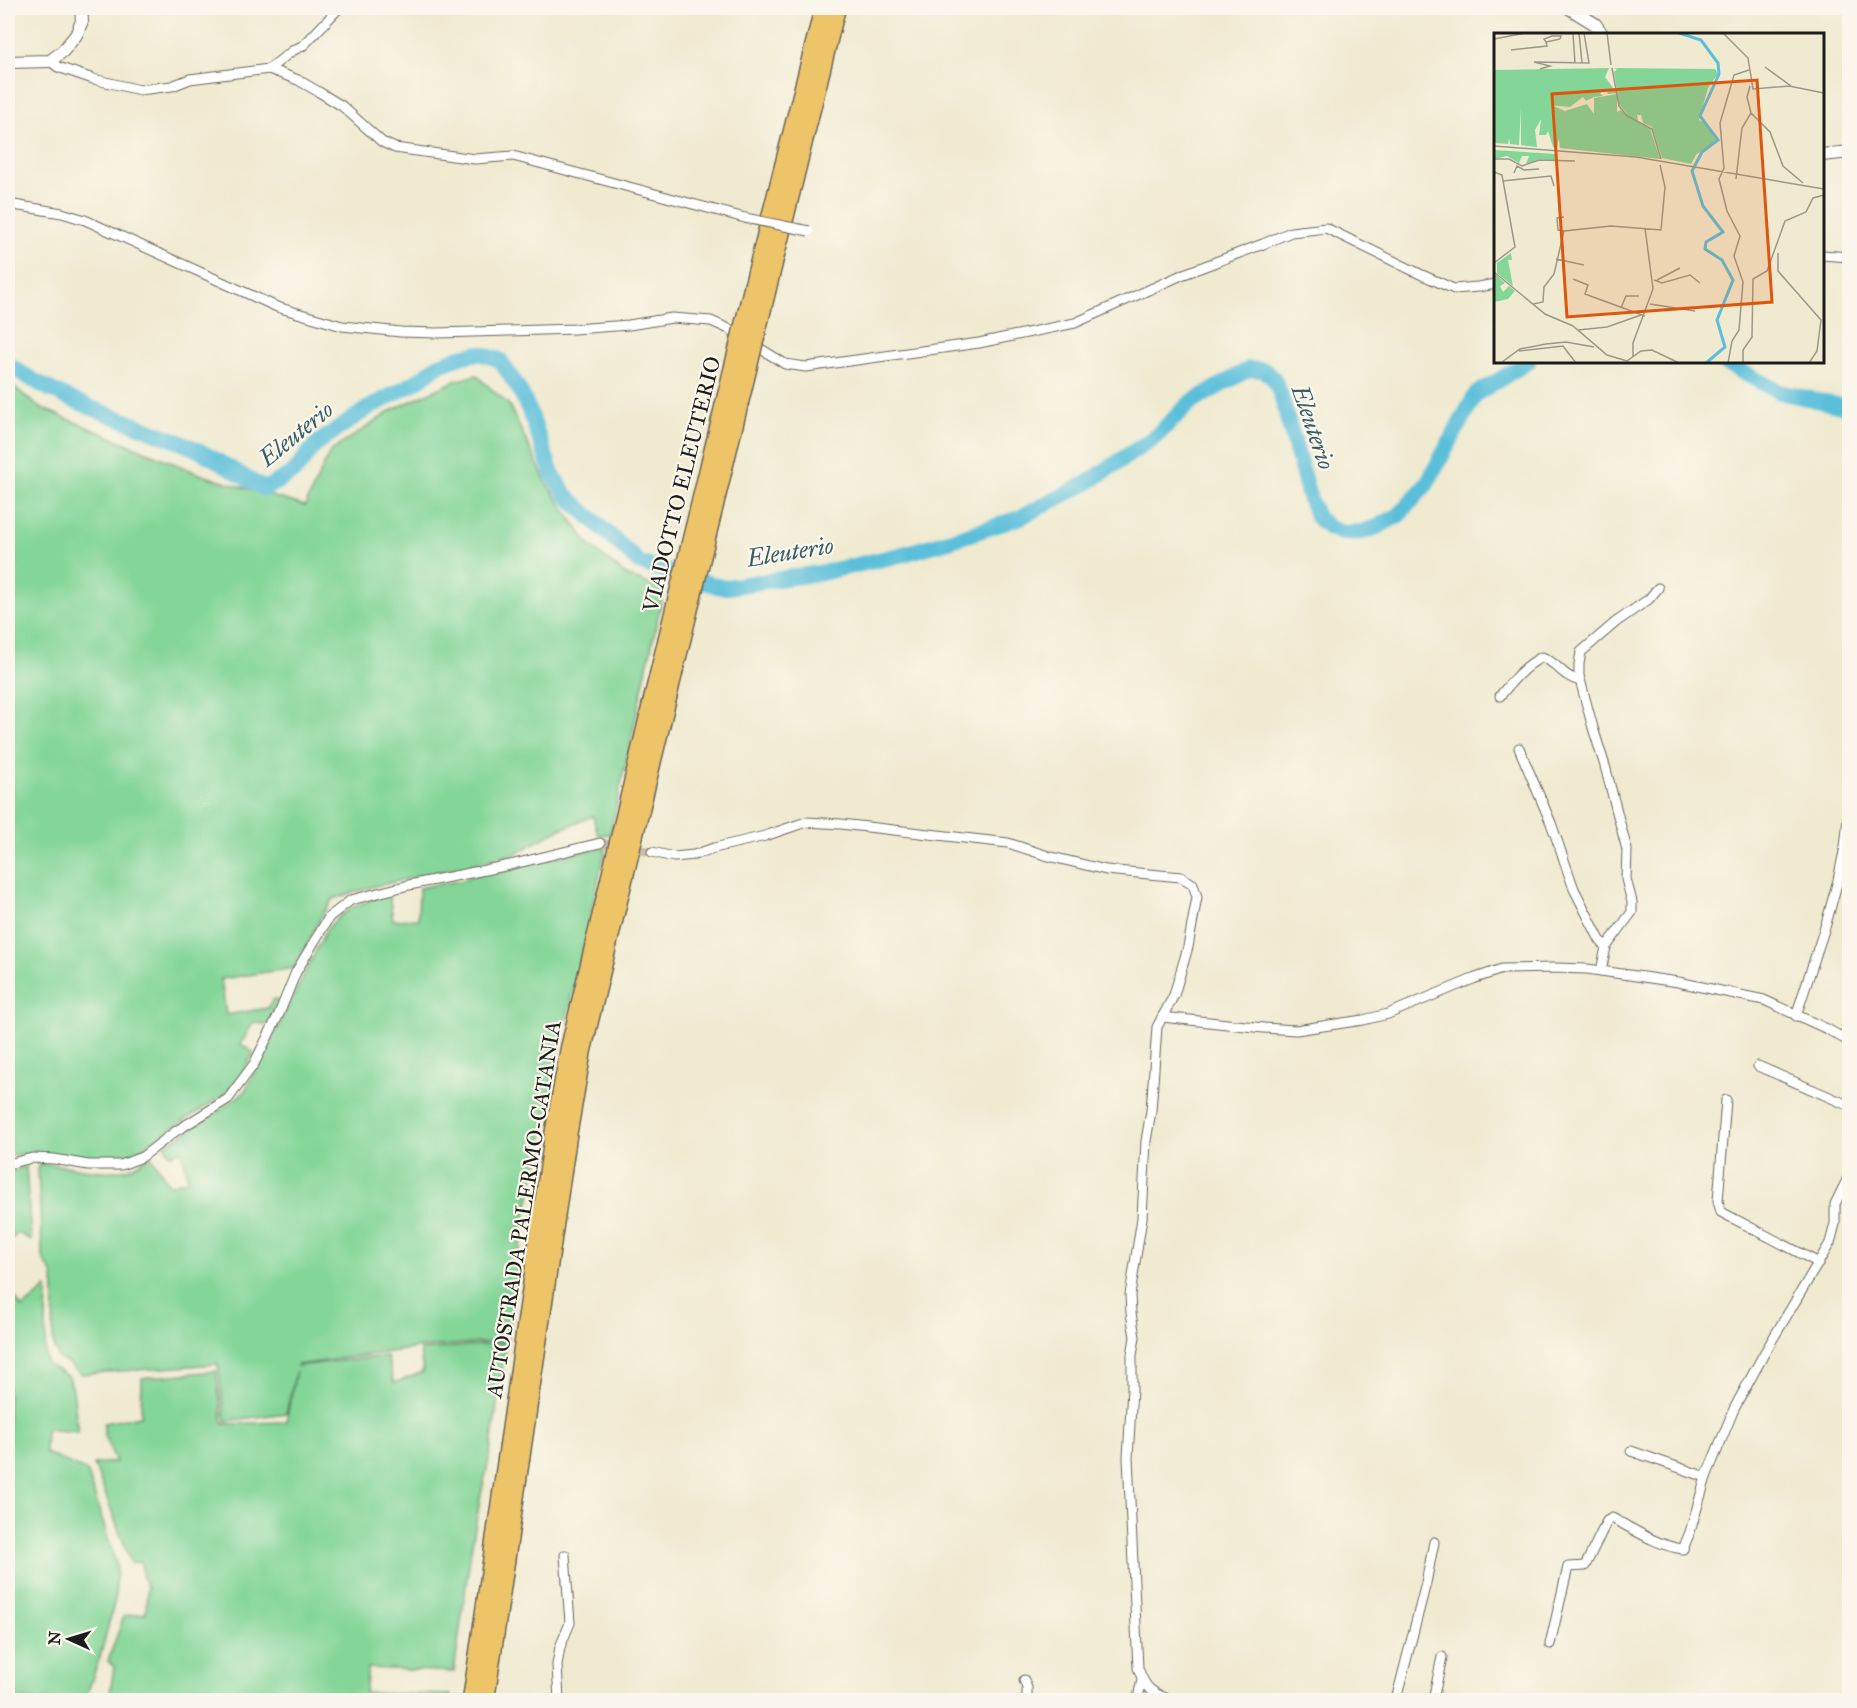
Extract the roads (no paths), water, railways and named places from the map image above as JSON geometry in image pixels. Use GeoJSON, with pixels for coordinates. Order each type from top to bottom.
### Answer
{"type":"FeatureCollection","features":[{"type":"Feature","properties":{"kind":"highway"},"geometry":{"type":"LineString","coordinates":[[760,286],[823,8]]}},
{"type":"Feature","properties":{"kind":"highway"},"geometry":{"type":"LineString","coordinates":[[760,286],[837,8]]}},
{"type":"Feature","properties":{"kind":"highway","name":"VIADOTTO ELEUTERIO"},"geometry":{"type":"LineString","coordinates":[[660,696],[760,286]]}},
{"type":"Feature","properties":{"kind":"highway","name":"AUTOSTRADA PALERMO-CATANIA"},"geometry":{"type":"LineString","coordinates":[[471,1701],[551,1147],[568,1048],[660,696]]}},
{"type":"Feature","properties":{"kind":"highway","name":"AUTOSTRADA PALERMO-CATANIA"},"geometry":{"type":"LineString","coordinates":[[486,1701],[566,1148],[583,1050],[660,696]]}},
{"type":"Feature","properties":{"kind":"street"},"geometry":{"type":"LineString","coordinates":[[8,62],[50,61],[63,51],[76,35],[82,21],[81,8]]}},
{"type":"Feature","properties":{"kind":"street"},"geometry":{"type":"LineString","coordinates":[[269,69],[292,51],[304,45],[339,8]]}},
{"type":"Feature","properties":{"kind":"street"},"geometry":{"type":"LineString","coordinates":[[1569,8],[1595,24],[1601,33]]}},
{"type":"Feature","properties":{"kind":"street"},"geometry":{"type":"LineString","coordinates":[[50,61],[58,67],[93,79],[140,90],[172,87],[190,79],[269,69],[298,80],[342,106],[382,142],[395,148],[475,159],[513,156],[745,218],[809,231]]}},
{"type":"Feature","properties":{"kind":"street"},"geometry":{"type":"LineString","coordinates":[[1824,155],[1850,152]]}},
{"type":"Feature","properties":{"kind":"street"},"geometry":{"type":"LineString","coordinates":[[8,204],[62,213],[86,220],[277,307],[342,326],[437,333],[574,329],[629,325],[672,318],[711,321],[729,329],[785,364],[806,368],[979,343],[1075,323],[1184,274],[1291,232],[1326,228],[1454,289],[1494,284]]}},
{"type":"Feature","properties":{"kind":"street"},"geometry":{"type":"LineString","coordinates":[[1824,255],[1850,257]]}},
{"type":"Feature","properties":{"kind":"street"},"geometry":{"type":"LineString","coordinates":[[1601,971],[1605,947],[1632,912],[1632,902],[1626,879],[1627,850],[1580,681],[1579,664],[1581,652],[1616,622],[1649,599],[1658,588]]}},
{"type":"Feature","properties":{"kind":"street"},"geometry":{"type":"LineString","coordinates":[[1500,696],[1533,661],[1542,657],[1550,660],[1569,678],[1580,681]]}},
{"type":"Feature","properties":{"kind":"street"},"geometry":{"type":"LineString","coordinates":[[1520,748],[1551,823],[1574,889],[1605,947]]}},
{"type":"Feature","properties":{"kind":"street"},"geometry":{"type":"LineString","coordinates":[[1796,1016],[1838,880],[1845,847],[1850,801]]}},
{"type":"Feature","properties":{"kind":"street"},"geometry":{"type":"LineString","coordinates":[[652,852],[674,857],[694,855],[806,822],[827,823],[1008,843],[1048,856],[1106,870],[1181,877],[1193,884],[1197,897],[1188,947],[1174,994],[1157,1028],[1151,1111],[1146,1141],[1142,1218],[1130,1295],[1135,1337],[1132,1355],[1128,1458],[1138,1668],[1144,1684],[1170,1701]]}},
{"type":"Feature","properties":{"kind":"street"},"geometry":{"type":"LineString","coordinates":[[8,1164],[32,1158],[88,1165],[120,1165],[142,1157],[176,1131],[228,1099],[254,1064],[279,1014],[296,972],[329,917],[351,900],[600,843]]}},
{"type":"Feature","properties":{"kind":"street"},"geometry":{"type":"LineString","coordinates":[[1162,1017],[1264,1029],[1296,1030],[1342,1024],[1388,1014],[1502,969],[1556,968],[1601,971],[1678,982],[1764,1000],[1850,1042]]}},
{"type":"Feature","properties":{"kind":"street"},"geometry":{"type":"LineString","coordinates":[[1758,1066],[1850,1106]]}},
{"type":"Feature","properties":{"kind":"street"},"geometry":{"type":"LineString","coordinates":[[1726,1100],[1718,1201],[1721,1212],[1819,1263]]}},
{"type":"Feature","properties":{"kind":"street"},"geometry":{"type":"LineString","coordinates":[[1550,1644],[1568,1567],[1585,1566],[1607,1521],[1612,1518],[1634,1531],[1672,1547],[1683,1549],[1699,1496],[1734,1408],[1830,1243],[1835,1224],[1835,1204],[1850,1174]]}},
{"type":"Feature","properties":{"kind":"street"},"geometry":{"type":"LineString","coordinates":[[1631,1451],[1706,1477]]}},
{"type":"Feature","properties":{"kind":"street"},"geometry":{"type":"LineString","coordinates":[[1396,1701],[1434,1542]]}},
{"type":"Feature","properties":{"kind":"street"},"geometry":{"type":"LineString","coordinates":[[559,1701],[557,1665],[560,1647],[570,1623],[566,1555]]}},
{"type":"Feature","properties":{"kind":"street"},"geometry":{"type":"LineString","coordinates":[[1433,1701],[1442,1657]]}},
{"type":"Feature","properties":{"kind":"street"},"geometry":{"type":"LineString","coordinates":[[1024,1680],[1027,1688],[1027,1701]]}},
{"type":"Feature","properties":{"kind":"street"},"geometry":{"type":"LineString","coordinates":[[1139,1701],[1142,1680]]}},
{"type":"Feature","properties":{"kind":"waterway","name":"Eleuterio"},"geometry":{"type":"LineString","coordinates":[[8,364],[29,378],[73,400],[199,450],[265,489],[295,471],[316,444],[367,409],[419,380],[437,366],[479,353],[500,360],[519,389],[552,474],[566,495],[639,562],[727,587],[826,572],[900,555],[1019,518],[1087,483],[1155,437],[1191,402],[1249,369],[1264,370],[1274,379],[1281,395],[1310,500],[1317,517],[1329,528],[1343,533],[1361,532],[1377,527],[1399,515],[1426,485],[1476,394],[1526,363]]}},
{"type":"Feature","properties":{"kind":"waterway","name":"Eleuterio"},"geometry":{"type":"LineString","coordinates":[[1725,363],[1780,392],[1850,408]]}},
{"type":"Feature","properties":{"kind":"tunnel"},"geometry":{"type":"LineString","coordinates":[[600,843],[652,852]]}}]}
